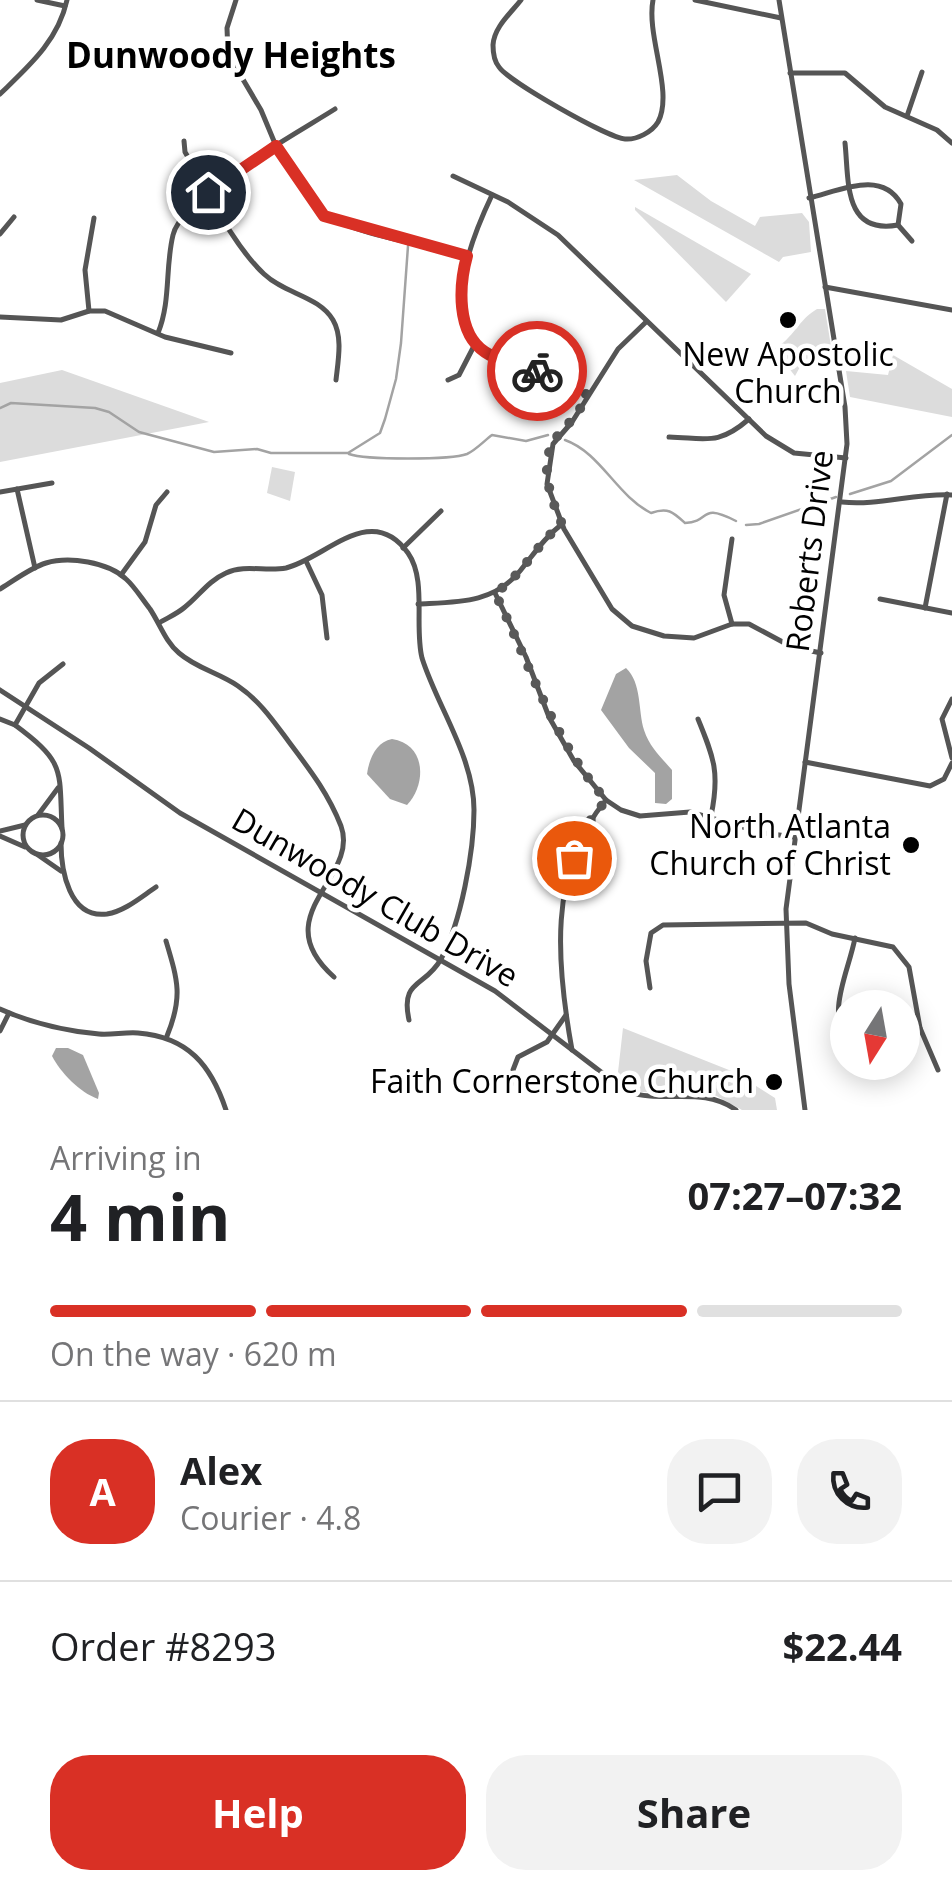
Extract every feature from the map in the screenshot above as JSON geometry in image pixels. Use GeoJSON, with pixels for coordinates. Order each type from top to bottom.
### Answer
{"type":"FeatureCollection","features":[{"type":"Feature","properties":{"kind":"street"},"geometry":{"type":"LineString","coordinates":[[1,92],[46,46],[60,24],[66,3],[37,0]]}},
{"type":"Feature","properties":{"kind":"street"},"geometry":{"type":"LineString","coordinates":[[236,0],[227,28],[228,54],[261,110],[276,146],[324,216],[467,256]]}},
{"type":"Feature","properties":{"kind":"street"},"geometry":{"type":"LineString","coordinates":[[522,0],[494,37],[498,66],[508,77],[566,111],[626,140],[655,126],[662,106],[651,28],[653,0]]}},
{"type":"Feature","properties":{"kind":"street"},"geometry":{"type":"LineString","coordinates":[[695,0],[781,18]]}},
{"type":"Feature","properties":{"kind":"street","name":"Roberts Drive"},"geometry":{"type":"LineString","coordinates":[[779,0],[845,408],[842,502],[783,922],[805,1110]]}},
{"type":"Feature","properties":{"kind":"street"},"geometry":{"type":"LineString","coordinates":[[907,116],[922,72]]}},
{"type":"Feature","properties":{"kind":"street"},"geometry":{"type":"LineString","coordinates":[[790,73],[845,73],[885,106],[937,130],[952,144]]}},
{"type":"Feature","properties":{"kind":"street"},"geometry":{"type":"LineString","coordinates":[[158,333],[167,304],[173,234],[195,202],[334,108]]}},
{"type":"Feature","properties":{"kind":"street"},"geometry":{"type":"LineString","coordinates":[[184,142],[184,152],[248,258],[284,290],[318,304],[332,318],[339,349],[336,380]]}},
{"type":"Feature","properties":{"kind":"street"},"geometry":{"type":"LineString","coordinates":[[845,143],[852,208],[861,218],[883,226],[898,225]]}},
{"type":"Feature","properties":{"kind":"street"},"geometry":{"type":"LineString","coordinates":[[453,176],[524,211],[558,235],[766,436],[794,453],[846,458]]}},
{"type":"Feature","properties":{"kind":"street"},"geometry":{"type":"LineString","coordinates":[[809,198],[870,184],[892,191],[901,204],[898,225],[912,241]]}},
{"type":"Feature","properties":{"kind":"street"},"geometry":{"type":"LineString","coordinates":[[492,195],[462,274],[466,325],[475,344],[492,356],[550,375],[588,395]]}},
{"type":"Feature","properties":{"kind":"street"},"geometry":{"type":"LineString","coordinates":[[0,234],[14,216]]}},
{"type":"Feature","properties":{"kind":"street"},"geometry":{"type":"LineString","coordinates":[[89,311],[85,270],[94,218]]}},
{"type":"Feature","properties":{"kind":"street"},"geometry":{"type":"LineString","coordinates":[[825,287],[952,310]]}},
{"type":"Feature","properties":{"kind":"street"},"geometry":{"type":"LineString","coordinates":[[0,317],[61,320],[89,311],[114,313],[158,333],[231,353]]}},
{"type":"Feature","properties":{"kind":"street"},"geometry":{"type":"LineString","coordinates":[[646,322],[618,349],[572,422],[557,436],[546,484],[562,524],[612,609],[632,626],[664,636],[694,638],[732,624],[758,626],[792,648],[821,653]]}},
{"type":"Feature","properties":{"kind":"street"},"geometry":{"type":"LineString","coordinates":[[448,380],[459,375],[475,344]]}},
{"type":"Feature","properties":{"kind":"street"},"geometry":{"type":"LineString","coordinates":[[670,436],[700,441],[718,439],[748,420]]}},
{"type":"Feature","properties":{"kind":"street"},"geometry":{"type":"LineString","coordinates":[[0,492],[52,482]]}},
{"type":"Feature","properties":{"kind":"street"},"geometry":{"type":"LineString","coordinates":[[16,489],[35,568]]}},
{"type":"Feature","properties":{"kind":"street"},"geometry":{"type":"LineString","coordinates":[[121,574],[145,542],[156,506],[167,492]]}},
{"type":"Feature","properties":{"kind":"street"},"geometry":{"type":"LineString","coordinates":[[842,502],[950,494],[925,608]]}},
{"type":"Feature","properties":{"kind":"street"},"geometry":{"type":"LineString","coordinates":[[404,548],[441,511]]}},
{"type":"Feature","properties":{"kind":"street"},"geometry":{"type":"LineString","coordinates":[[418,604],[465,602],[495,593],[514,578],[541,542],[562,524]]}},
{"type":"Feature","properties":{"kind":"street"},"geometry":{"type":"LineString","coordinates":[[159,623],[183,610],[203,588],[229,572],[245,568],[281,569],[306,561],[361,531],[389,536],[404,548],[412,561],[422,658],[463,760],[474,809],[466,887],[440,960],[404,1000],[409,1020]]}},
{"type":"Feature","properties":{"kind":"street"},"geometry":{"type":"LineString","coordinates":[[732,540],[724,595],[732,624]]}},
{"type":"Feature","properties":{"kind":"street"},"geometry":{"type":"LineString","coordinates":[[0,589],[35,568],[66,559],[121,574],[159,623],[168,642],[183,657],[237,685],[256,701],[319,780],[344,839],[338,864],[320,891],[310,916],[311,942],[334,977]]}},
{"type":"Feature","properties":{"kind":"street"},"geometry":{"type":"LineString","coordinates":[[306,561],[322,594],[327,638]]}},
{"type":"Feature","properties":{"kind":"street"},"geometry":{"type":"LineString","coordinates":[[495,593],[549,717],[574,762],[606,800],[640,816],[674,812],[794,836]]}},
{"type":"Feature","properties":{"kind":"street"},"geometry":{"type":"LineString","coordinates":[[880,599],[952,613]]}},
{"type":"Feature","properties":{"kind":"street"},"geometry":{"type":"LineString","coordinates":[[15,725],[39,683],[63,664]]}},
{"type":"Feature","properties":{"kind":"street","name":"Dunwoody Club Drive"},"geometry":{"type":"LineString","coordinates":[[0,690],[180,813],[512,1002],[632,1094],[704,1096],[736,1110]]}},
{"type":"Feature","properties":{"kind":"street"},"geometry":{"type":"LineString","coordinates":[[805,762],[930,786],[944,780],[952,760],[942,719],[952,699]]}},
{"type":"Feature","properties":{"kind":"street"},"geometry":{"type":"LineString","coordinates":[[0,718],[45,747],[59,766],[60,870],[74,899],[94,913],[108,914],[132,905],[156,887]]}},
{"type":"Feature","properties":{"kind":"street"},"geometry":{"type":"LineString","coordinates":[[698,718],[716,768],[717,787],[710,818]]}},
{"type":"Feature","properties":{"kind":"street"},"geometry":{"type":"LineString","coordinates":[[0,834],[37,816],[60,785]]}},
{"type":"Feature","properties":{"kind":"street"},"geometry":{"type":"LineString","coordinates":[[572,1050],[558,950],[581,833],[606,800]]}},
{"type":"Feature","properties":{"kind":"street"},"geometry":{"type":"LineString","coordinates":[[37,816],[52,817],[62,828]]}},
{"type":"Feature","properties":{"kind":"street"},"geometry":{"type":"LineString","coordinates":[[25,825],[27,848]]}},
{"type":"Feature","properties":{"kind":"street"},"geometry":{"type":"LineString","coordinates":[[0,834],[60,870]]}},
{"type":"Feature","properties":{"kind":"street"},"geometry":{"type":"LineString","coordinates":[[38,855],[54,852],[61,843]]}},
{"type":"Feature","properties":{"kind":"street"},"geometry":{"type":"LineString","coordinates":[[650,988],[647,952],[658,926],[806,922],[823,932],[884,944],[900,952],[913,990]]}},
{"type":"Feature","properties":{"kind":"street"},"geometry":{"type":"LineString","coordinates":[[840,990],[854,938]]}},
{"type":"Feature","properties":{"kind":"street"},"geometry":{"type":"LineString","coordinates":[[166,941],[179,994],[167,1036]]}},
{"type":"Feature","properties":{"kind":"street"},"geometry":{"type":"LineString","coordinates":[[0,1008],[78,1032],[167,1036],[196,1056],[207,1069],[226,1110]]}},
{"type":"Feature","properties":{"kind":"street"},"geometry":{"type":"LineString","coordinates":[[0,1031],[9,1013]]}},
{"type":"Feature","properties":{"kind":"street"},"geometry":{"type":"LineString","coordinates":[[516,1085],[514,1070],[518,1058],[527,1050],[544,1045],[566,1016]]}},
{"type":"Feature","properties":{"kind":"street"},"geometry":{"type":"LineString","coordinates":[[920,1028],[938,1070]]}},
{"type":"Feature","properties":{"kind":"shaded area"},"geometry":{"type":"Polygon","coordinates":[[[677,175],[711,201],[755,226],[760,217],[802,213],[809,222],[811,252],[783,257],[779,262],[634,180],[677,175]]]}},
{"type":"Feature","properties":{"kind":"shaded area"},"geometry":{"type":"Polygon","coordinates":[[[635,207],[751,274],[726,302],[635,207]]]}},
{"type":"Feature","properties":{"kind":"shaded area"},"geometry":{"type":"Polygon","coordinates":[[[817,309],[825,309],[834,365],[801,365],[795,376],[774,349],[817,309]]]}},
{"type":"Feature","properties":{"kind":"shaded area"},"geometry":{"type":"Polygon","coordinates":[[[893,355],[952,389],[952,417],[850,397],[846,371],[888,375],[893,355]]]}},
{"type":"Feature","properties":{"kind":"shaded area"},"geometry":{"type":"Polygon","coordinates":[[[62,370],[209,422],[0,462],[0,383],[62,370]]]}},
{"type":"Feature","properties":{"kind":"shaded area"},"geometry":{"type":"Polygon","coordinates":[[[272,467],[295,472],[290,501],[267,493],[272,467]]]}},
{"type":"Feature","properties":{"kind":"shaded area"},"geometry":{"type":"Polygon","coordinates":[[[626,668],[637,689],[646,736],[672,770],[672,799],[666,804],[655,803],[655,773],[629,748],[601,710],[616,674],[626,668]]]}},
{"type":"Feature","properties":{"kind":"shaded area"},"geometry":{"type":"Polygon","coordinates":[[[392,739],[412,748],[420,766],[418,787],[407,805],[390,799],[367,774],[374,752],[392,739]]]}},
{"type":"Feature","properties":{"kind":"shaded area"},"geometry":{"type":"Polygon","coordinates":[[[623,1028],[734,1072],[775,1098],[777,1110],[742,1110],[711,1093],[641,1092],[617,1081],[623,1028]]]}},
{"type":"Feature","properties":{"kind":"shaded area"},"geometry":{"type":"Polygon","coordinates":[[[56,1048],[68,1048],[83,1055],[98,1099],[66,1075],[52,1056],[56,1048]]]}},
{"type":"Feature","properties":{"kind":"waterway"},"geometry":{"type":"LineString","coordinates":[[0,408],[11,403],[95,408],[109,412],[139,432],[214,452],[257,449],[271,453],[348,453],[380,433],[385,419],[401,343],[408,246]]}},
{"type":"Feature","properties":{"kind":"waterway"},"geometry":{"type":"LineString","coordinates":[[349,454],[444,457],[467,454],[492,435],[526,441],[548,435]]}},
{"type":"Feature","properties":{"kind":"waterway"},"geometry":{"type":"LineString","coordinates":[[850,494],[891,481],[952,435]]}},
{"type":"Feature","properties":{"kind":"waterway"},"geometry":{"type":"LineString","coordinates":[[565,440],[589,454],[628,496],[651,513],[670,512],[685,523],[710,513],[736,521]]}},
{"type":"Feature","properties":{"kind":"waterway"},"geometry":{"type":"LineString","coordinates":[[746,525],[836,497]]}},
{"type":"Feature","properties":{"kind":"way so far"},"geometry":{"type":"LineString","coordinates":[[537,371],[588,395],[572,422],[557,436],[547,470],[546,484],[562,524],[546,536],[514,578],[495,593],[549,717],[574,762],[606,800],[581,833],[574,858]]}},
{"type":"Feature","properties":{"kind":"place","name":"New Apostolic Church"},"geometry":{"type":"Point","coordinates":[788,320]}},
{"type":"Feature","properties":{"kind":"place","name":"North Atlanta Church of Christ"},"geometry":{"type":"Point","coordinates":[911,845]}},
{"type":"Feature","properties":{"kind":"place","name":"Faith Cornerstone Church"},"geometry":{"type":"Point","coordinates":[774,1082]}},
{"type":"Feature","properties":{"kind":"district","name":"Dunwoody Heights"},"geometry":{"type":"Point","coordinates":[231,56]}},
{"type":"Feature","properties":{"kind":"route"},"geometry":{"type":"LineString","coordinates":[[208,192],[276,146],[324,216],[467,256],[462,290],[466,325],[475,344],[492,356],[537,371]]}}]}
